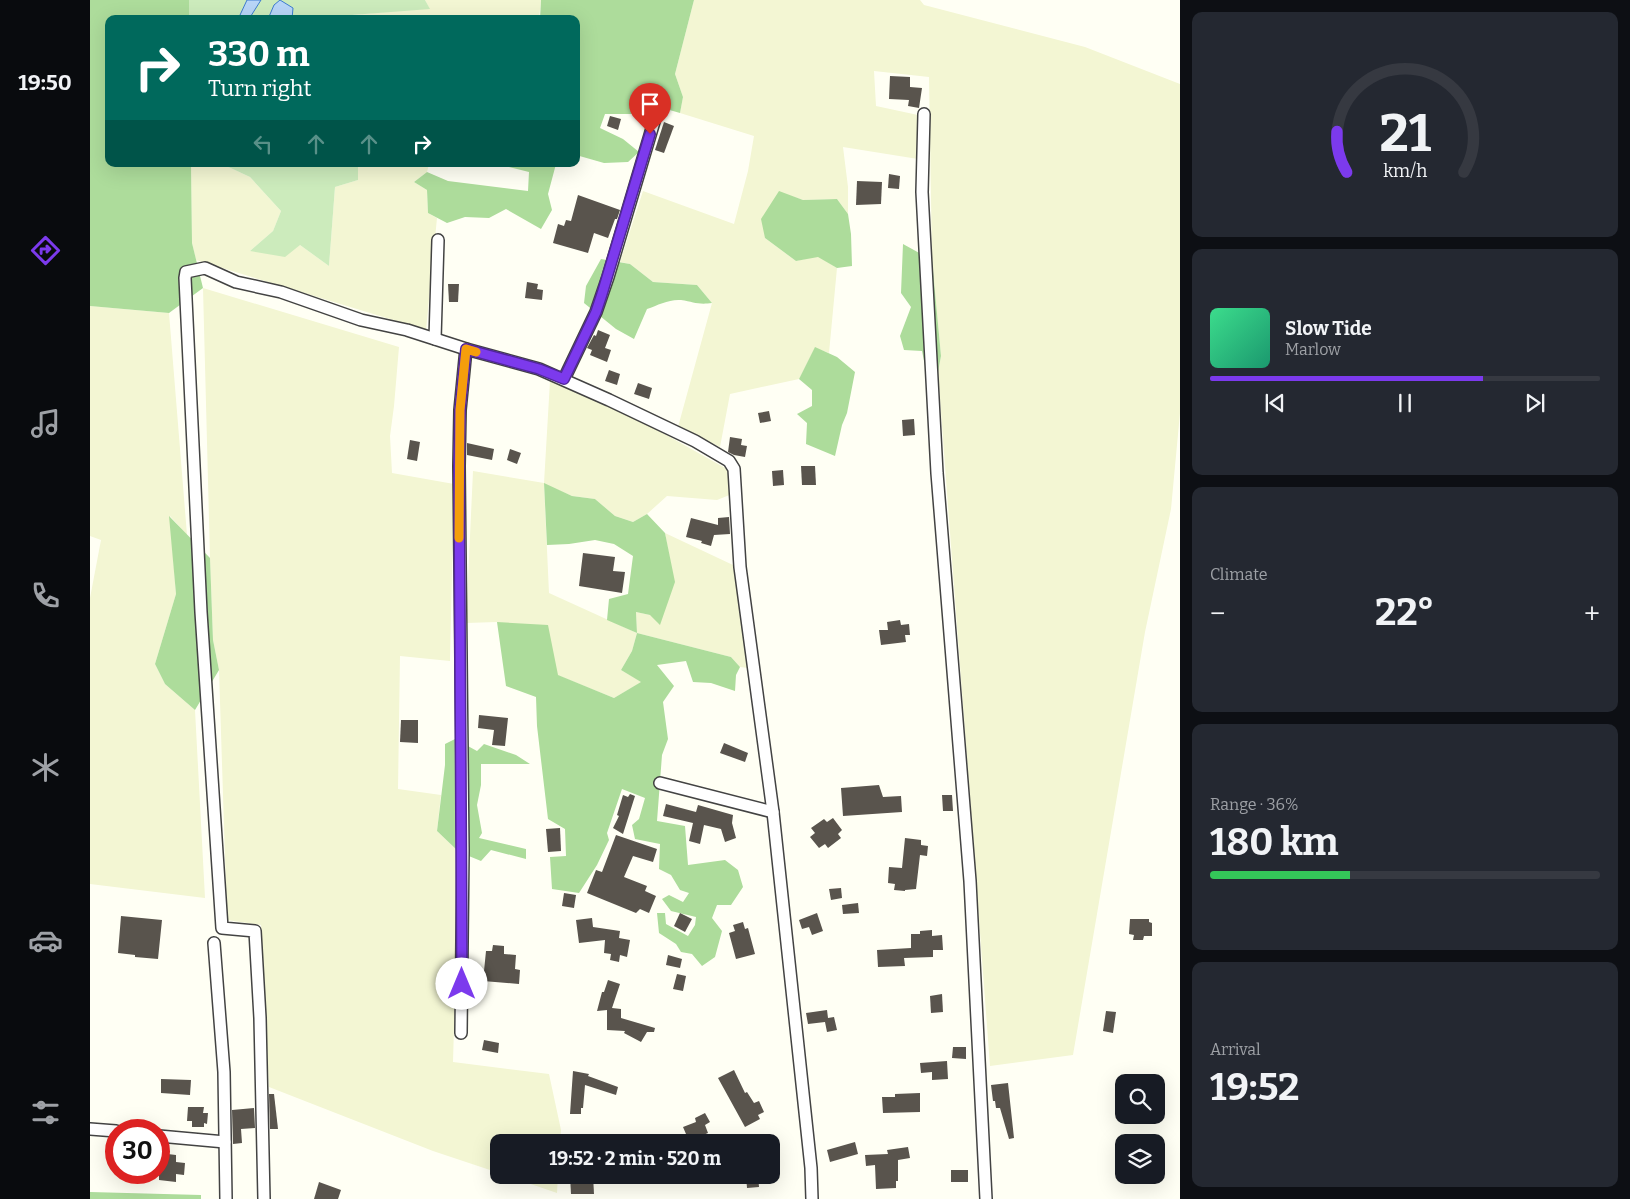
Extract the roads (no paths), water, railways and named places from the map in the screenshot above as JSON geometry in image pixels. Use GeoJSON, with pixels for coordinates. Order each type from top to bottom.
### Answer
{"type":"FeatureCollection","features":[{"type":"Feature","properties":{"kind":"street"},"geometry":{"type":"LineString","coordinates":[[924,114],[922,192],[937,473],[970,881],[986,1199]]}},
{"type":"Feature","properties":{"kind":"street"},"geometry":{"type":"LineString","coordinates":[[564,379],[596,312],[656,115]]}},
{"type":"Feature","properties":{"kind":"street"},"geometry":{"type":"LineString","coordinates":[[435,339],[438,240]]}},
{"type":"Feature","properties":{"kind":"street"},"geometry":{"type":"LineString","coordinates":[[264,1199],[260,1018],[255,932],[222,928],[201,612],[185,278],[186,272],[205,268],[236,282],[281,292],[361,320],[407,330],[466,349],[539,369],[695,440],[734,468],[740,566],[773,812],[811,1168],[812,1199]]}},
{"type":"Feature","properties":{"kind":"street"},"geometry":{"type":"LineString","coordinates":[[461,1033],[463,850],[459,466],[460,410],[466,349]]}},
{"type":"Feature","properties":{"kind":"street"},"geometry":{"type":"LineString","coordinates":[[660,782],[773,812]]}},
{"type":"Feature","properties":{"kind":"street"},"geometry":{"type":"LineString","coordinates":[[214,943],[224,1072],[226,1199]]}},
{"type":"Feature","properties":{"kind":"street"},"geometry":{"type":"LineString","coordinates":[[90,1129],[105,1130]]}},
{"type":"Feature","properties":{"kind":"street"},"geometry":{"type":"LineString","coordinates":[[170,1137],[224,1142]]}},
{"type":"Feature","properties":{"kind":"water"},"geometry":{"type":"Polygon","coordinates":[[[247,0],[261,0],[252,15],[240,15],[247,0]]]}},
{"type":"Feature","properties":{"kind":"water"},"geometry":{"type":"Polygon","coordinates":[[[280,0],[293,8],[292,15],[270,15],[274,5],[280,0]]]}}]}
